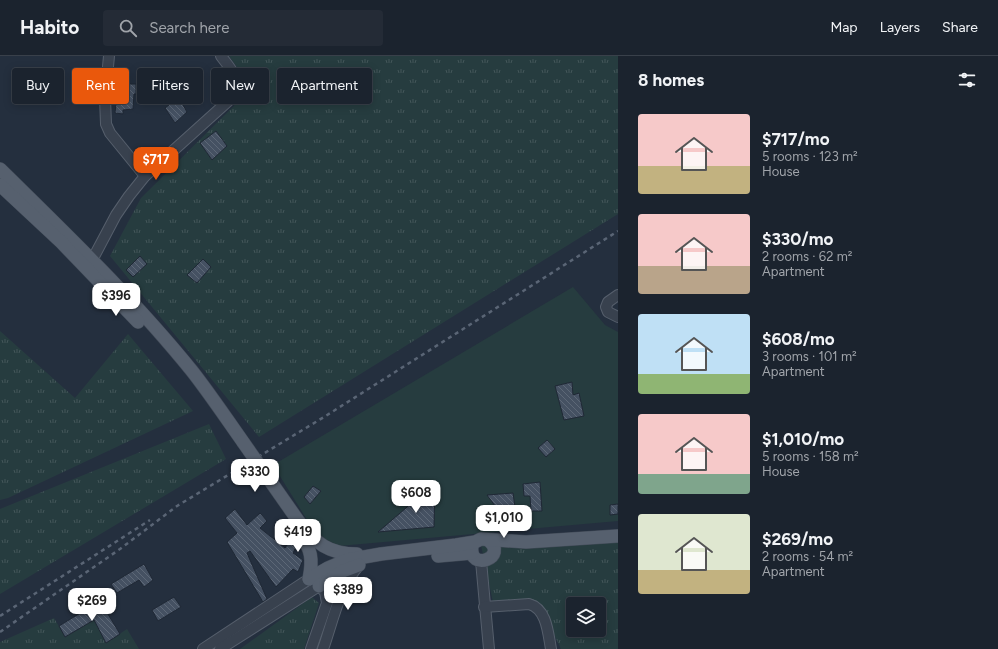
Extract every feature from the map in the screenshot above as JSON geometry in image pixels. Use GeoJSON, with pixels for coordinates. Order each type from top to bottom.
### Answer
{"type":"FeatureCollection","features":[{"type":"Feature","properties":{"kind":"main road"},"geometry":{"type":"LineString","coordinates":[[0,168],[90,264],[159,345],[215,416],[240,444],[296,524],[307,543],[310,552],[311,566],[318,587]]}},
{"type":"Feature","properties":{"kind":"main road"},"geometry":{"type":"LineString","coordinates":[[0,185],[90,264]]}},
{"type":"Feature","properties":{"kind":"main road"},"geometry":{"type":"LineString","coordinates":[[296,524],[315,541],[329,550],[347,554],[380,554]]}},
{"type":"Feature","properties":{"kind":"main road"},"geometry":{"type":"LineString","coordinates":[[318,587],[343,571],[360,564],[526,542],[618,536]]}},
{"type":"Feature","properties":{"kind":"main road"},"geometry":{"type":"LineString","coordinates":[[318,587],[328,568],[341,562],[380,554],[449,546],[479,549],[493,545],[494,552],[526,542]]}},
{"type":"Feature","properties":{"kind":"street"},"geometry":{"type":"LineString","coordinates":[[109,56],[105,98],[106,124],[110,133],[145,176]]}},
{"type":"Feature","properties":{"kind":"street"},"geometry":{"type":"LineString","coordinates":[[90,264],[116,215],[128,196],[145,176],[235,95],[237,88],[235,76],[221,56]]}},
{"type":"Feature","properties":{"kind":"street"},"geometry":{"type":"LineString","coordinates":[[618,295],[608,302],[606,307],[608,312],[618,317]]}},
{"type":"Feature","properties":{"kind":"street"},"geometry":{"type":"LineString","coordinates":[[479,549],[489,649]]}},
{"type":"Feature","properties":{"kind":"street"},"geometry":{"type":"LineString","coordinates":[[323,649],[350,577],[360,564]]}},
{"type":"Feature","properties":{"kind":"street"},"geometry":{"type":"LineString","coordinates":[[318,587],[341,598]]}},
{"type":"Feature","properties":{"kind":"street"},"geometry":{"type":"LineString","coordinates":[[203,649],[318,587]]}},
{"type":"Feature","properties":{"kind":"street"},"geometry":{"type":"LineString","coordinates":[[220,649],[318,587]]}},
{"type":"Feature","properties":{"kind":"street"},"geometry":{"type":"LineString","coordinates":[[311,649],[326,606],[318,587]]}},
{"type":"Feature","properties":{"kind":"street"},"geometry":{"type":"LineString","coordinates":[[484,607],[529,604],[536,606],[545,620],[551,649]]}},
{"type":"Feature","properties":{"kind":"green space"},"geometry":{"type":"Polygon","coordinates":[[[229,56],[618,56],[618,214],[259,437],[110,256],[141,198],[236,104],[269,104],[269,68],[238,68],[229,56]]]}},
{"type":"Feature","properties":{"kind":"green space"},"geometry":{"type":"Polygon","coordinates":[[[573,287],[605,325],[618,332],[618,521],[339,546],[326,540],[309,523],[273,465],[573,287]]]}},
{"type":"Feature","properties":{"kind":"green space"},"geometry":{"type":"Polygon","coordinates":[[[0,331],[75,398],[128,334],[193,411],[8,498],[0,500],[0,331]]]}},
{"type":"Feature","properties":{"kind":"green space"},"geometry":{"type":"Polygon","coordinates":[[[209,424],[226,459],[0,594],[0,509],[209,424]]]}},
{"type":"Feature","properties":{"kind":"green space"},"geometry":{"type":"Polygon","coordinates":[[[618,532],[618,649],[561,649],[539,604],[494,607],[481,545],[618,532]]]}},
{"type":"Feature","properties":{"kind":"green space"},"geometry":{"type":"Polygon","coordinates":[[[312,597],[319,603],[304,649],[240,649],[312,597]]]}},
{"type":"Feature","properties":{"kind":"green space"},"geometry":{"type":"Polygon","coordinates":[[[54,618],[65,637],[94,620],[106,643],[127,629],[139,649],[0,649],[0,642],[54,618]]]}},
{"type":"Feature","properties":{"kind":"building"},"geometry":{"type":"Polygon","coordinates":[[[129,84],[136,84],[133,109],[123,110],[123,114],[115,113],[116,104],[129,104],[129,84]]]}},
{"type":"Feature","properties":{"kind":"building"},"geometry":{"type":"Polygon","coordinates":[[[170,104],[184,104],[183,105],[187,112],[175,123],[165,108],[170,104]]]}},
{"type":"Feature","properties":{"kind":"building"},"geometry":{"type":"Polygon","coordinates":[[[216,131],[227,146],[212,160],[200,143],[216,131]]]}},
{"type":"Feature","properties":{"kind":"building"},"geometry":{"type":"Polygon","coordinates":[[[140,256],[147,264],[133,277],[126,270],[140,256]]]}},
{"type":"Feature","properties":{"kind":"building"},"geometry":{"type":"Polygon","coordinates":[[[203,259],[211,267],[197,283],[187,275],[203,259]]]}},
{"type":"Feature","properties":{"kind":"building"},"geometry":{"type":"Polygon","coordinates":[[[572,382],[573,395],[579,393],[584,416],[564,420],[555,386],[572,382]]]}},
{"type":"Feature","properties":{"kind":"building"},"geometry":{"type":"Polygon","coordinates":[[[547,440],[555,449],[546,457],[538,448],[547,440]]]}},
{"type":"Feature","properties":{"kind":"building"},"geometry":{"type":"Polygon","coordinates":[[[540,482],[542,511],[531,511],[530,496],[524,496],[523,484],[540,482]]]}},
{"type":"Feature","properties":{"kind":"building"},"geometry":{"type":"Polygon","coordinates":[[[435,483],[434,527],[378,532],[435,483]]]}},
{"type":"Feature","properties":{"kind":"building"},"geometry":{"type":"Polygon","coordinates":[[[313,486],[321,491],[310,504],[304,497],[313,486]]]}},
{"type":"Feature","properties":{"kind":"building"},"geometry":{"type":"Polygon","coordinates":[[[513,493],[515,507],[521,514],[521,523],[480,525],[478,512],[498,510],[487,495],[513,493]]]}},
{"type":"Feature","properties":{"kind":"building"},"geometry":{"type":"Polygon","coordinates":[[[618,504],[618,514],[610,515],[610,505],[618,504]]]}},
{"type":"Feature","properties":{"kind":"building"},"geometry":{"type":"Polygon","coordinates":[[[235,509],[247,525],[260,513],[267,521],[260,528],[285,548],[290,541],[296,547],[293,553],[303,560],[298,572],[293,569],[276,587],[250,551],[247,553],[267,599],[263,602],[227,542],[237,533],[225,518],[235,509]]]}},
{"type":"Feature","properties":{"kind":"building"},"geometry":{"type":"Polygon","coordinates":[[[144,564],[153,580],[144,587],[139,580],[117,593],[111,584],[144,564]]]}},
{"type":"Feature","properties":{"kind":"building"},"geometry":{"type":"Polygon","coordinates":[[[174,597],[181,607],[158,621],[152,610],[174,597]]]}},
{"type":"Feature","properties":{"kind":"building"},"geometry":{"type":"Polygon","coordinates":[[[100,601],[120,634],[106,643],[94,620],[65,637],[59,626],[100,601]]]}},
{"type":"Feature","properties":{"kind":"railway"},"geometry":{"type":"LineString","coordinates":[[0,632],[120,549],[177,506],[324,417],[618,231]]}},
{"type":"Feature","properties":{"kind":"railway"},"geometry":{"type":"LineString","coordinates":[[0,616],[150,520]]}}]}
